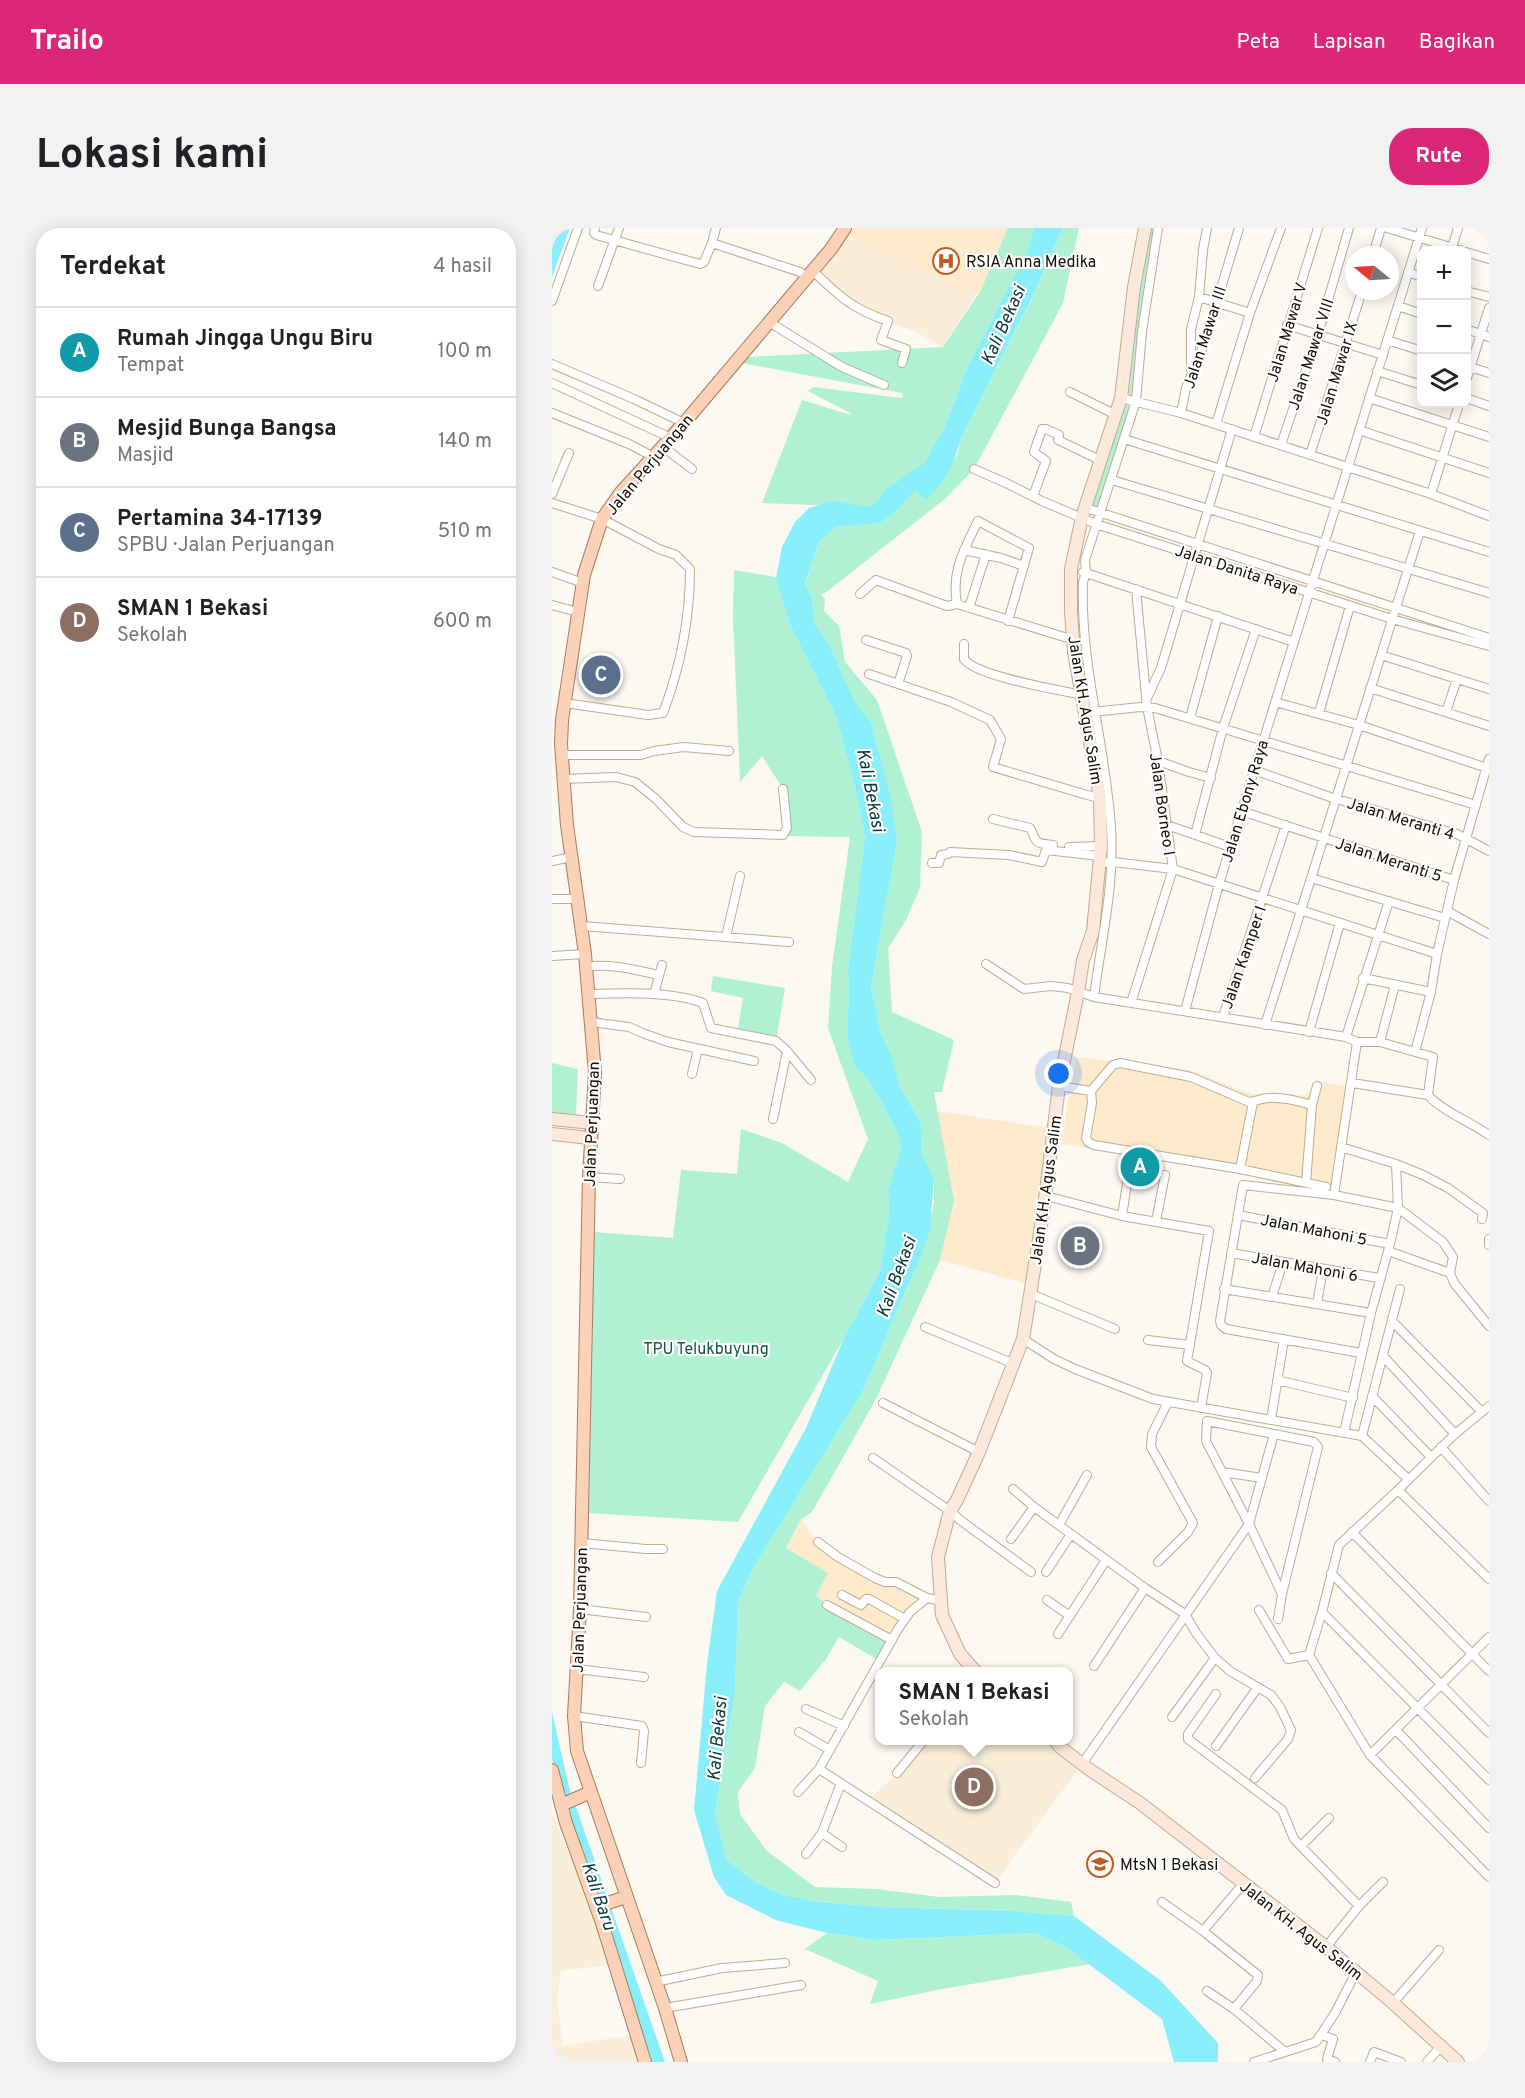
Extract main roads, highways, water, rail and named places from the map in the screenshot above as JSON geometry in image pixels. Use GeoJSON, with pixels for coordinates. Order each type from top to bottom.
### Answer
{"type":"FeatureCollection","features":[{"type":"Feature","properties":{"kind":"main road","name":"Jalan Perjuangan"},"geometry":{"type":"LineString","coordinates":[[675,2061],[665,2008],[585,1794],[577,1751],[574,1716],[582,1543],[590,1138],[595,1073],[582,926],[567,825],[563,779],[562,720],[583,583],[588,559],[602,519],[609,507],[652,456],[684,423],[831,249],[845,228]]}},
{"type":"Feature","properties":{"kind":"main road"},"geometry":{"type":"LineString","coordinates":[[552,1770],[645,2062]]}},
{"type":"Feature","properties":{"kind":"main road"},"geometry":{"type":"LineString","coordinates":[[562,1805],[585,1794]]}},
{"type":"Feature","properties":{"kind":"main road"},"geometry":{"type":"LineString","coordinates":[[597,1907],[625,1897]]}},
{"type":"Feature","properties":{"kind":"water"},"geometry":{"type":"Polygon","coordinates":[[[558,228],[570,228],[552,277],[552,244],[558,228]]]}},
{"type":"Feature","properties":{"kind":"water","name":"Kali Bekasi"},"geometry":{"type":"Polygon","coordinates":[[[1034,228],[1063,228],[1033,296],[961,438],[956,455],[944,479],[926,499],[915,491],[896,512],[880,523],[836,527],[819,542],[805,584],[812,599],[815,624],[829,644],[855,702],[870,721],[891,798],[897,841],[871,987],[881,1033],[889,1050],[900,1087],[919,1119],[922,1131],[921,1151],[934,1177],[930,1229],[922,1253],[863,1390],[753,1568],[738,1602],[735,1693],[715,1812],[726,1859],[755,1882],[780,1894],[820,1902],[882,1907],[1014,1911],[1074,1916],[1161,1981],[1218,2043],[1218,2062],[1174,2062],[1162,2019],[1066,1947],[1035,1933],[877,1940],[827,1933],[776,1920],[726,1895],[714,1877],[694,1810],[707,1664],[717,1591],[806,1428],[844,1338],[880,1271],[889,1215],[888,1190],[901,1148],[897,1131],[884,1107],[867,1078],[854,1066],[847,1036],[848,969],[865,837],[854,782],[836,716],[789,623],[776,578],[782,547],[795,522],[809,508],[832,501],[866,507],[876,503],[885,490],[924,463],[945,426],[969,364],[1029,249],[1034,228]]]}},
{"type":"Feature","properties":{"kind":"water","name":"Kali Baru"},"geometry":{"type":"Polygon","coordinates":[[[552,1712],[569,1787],[665,2062],[652,2062],[558,1785],[552,1758],[552,1712]]]}},
{"type":"Feature","properties":{"kind":"place","name":"RSIA Anna Medika"},"geometry":{"type":"Point","coordinates":[946,261]}},
{"type":"Feature","properties":{"kind":"place","name":"Pertamina 34-17139"},"geometry":{"type":"Point","coordinates":[601,675]}},
{"type":"Feature","properties":{"kind":"place","name":"Rumah Jingga Ungu Biru"},"geometry":{"type":"Point","coordinates":[1140,1167]}},
{"type":"Feature","properties":{"kind":"place","name":"Mesjid Bunga Bangsa"},"geometry":{"type":"Point","coordinates":[1080,1246]}},
{"type":"Feature","properties":{"kind":"place","name":"SMAN 1 Bekasi"},"geometry":{"type":"Point","coordinates":[974,1787]}},
{"type":"Feature","properties":{"kind":"place","name":"MtsN 1 Bekasi"},"geometry":{"type":"Point","coordinates":[1100,1864]}},
{"type":"Feature","properties":{"kind":"park label","name":"TPU Telukbuyung"},"geometry":{"type":"Point","coordinates":[706,1348]}}]}
